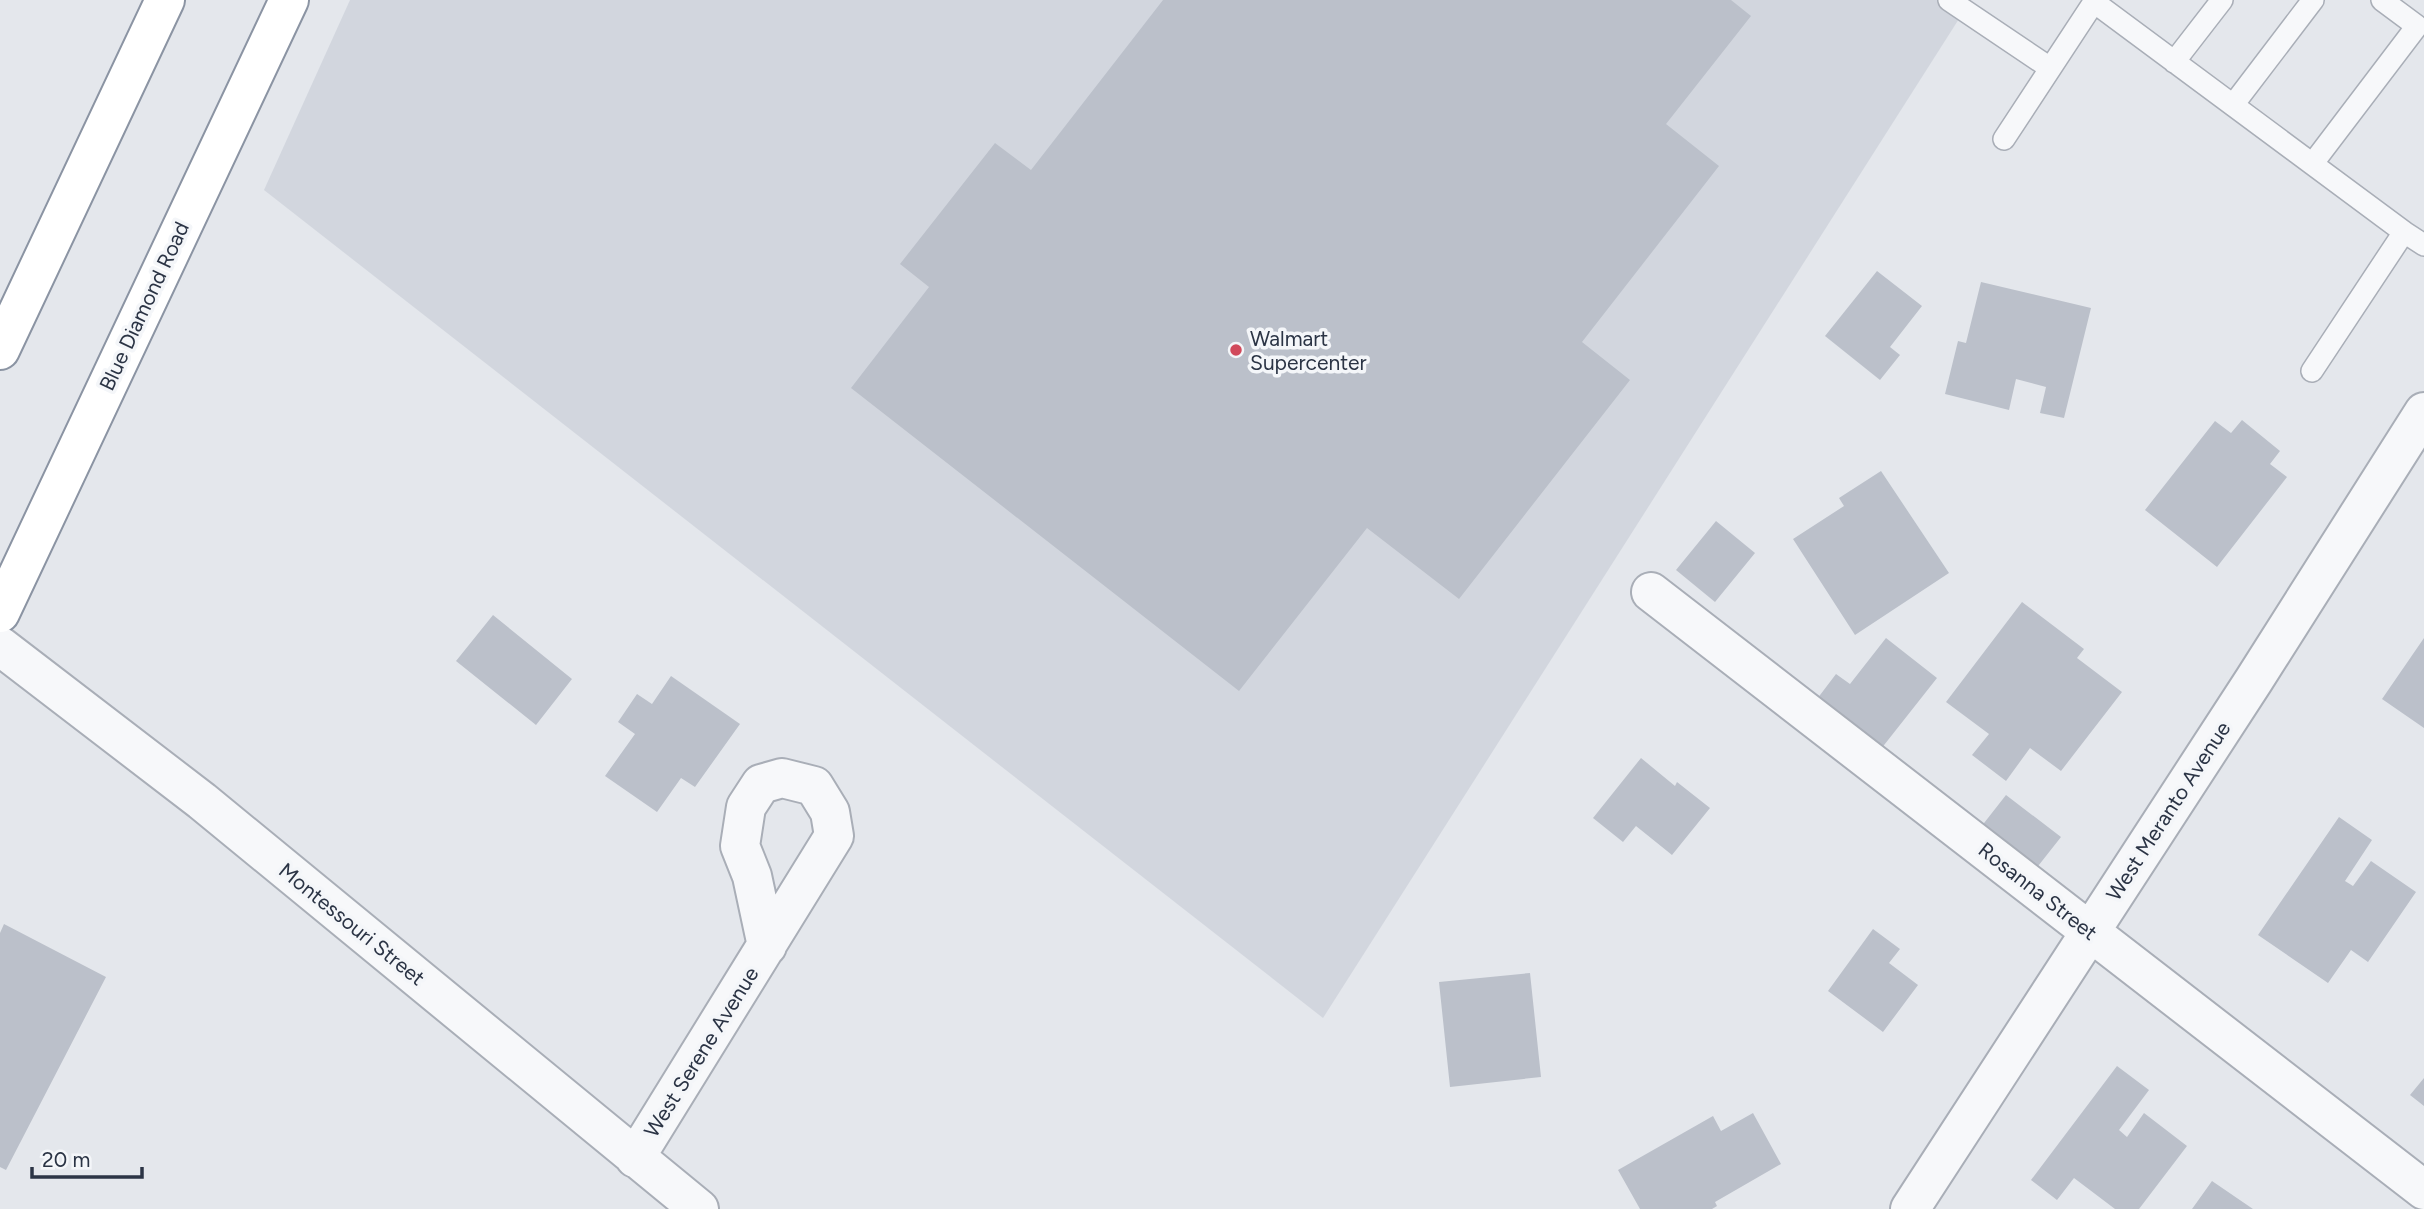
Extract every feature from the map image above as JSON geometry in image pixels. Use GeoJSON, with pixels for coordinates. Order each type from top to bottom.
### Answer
{"type":"FeatureCollection","features":[{"type":"Feature","properties":{"kind":"highway"},"geometry":{"type":"LineString","coordinates":[[0,350],[165,0]]}},
{"type":"Feature","properties":{"kind":"highway","name":"Blue Diamond Road"},"geometry":{"type":"LineString","coordinates":[[0,613],[289,0]]}},
{"type":"Feature","properties":{"kind":"street","name":"West Meranto Avenue"},"geometry":{"type":"LineString","coordinates":[[1910,1209],[2254,680],[2424,412]]}},
{"type":"Feature","properties":{"kind":"street","name":"Rosanna Street"},"geometry":{"type":"LineString","coordinates":[[1651,592],[2424,1190]]}},
{"type":"Feature","properties":{"kind":"street","name":"Montessouri Street"},"geometry":{"type":"LineString","coordinates":[[0,646],[202,801],[699,1209]]}},
{"type":"Feature","properties":{"kind":"street","name":"West Serene Avenue"},"geometry":{"type":"LineString","coordinates":[[635,1158],[767,946]]}},
{"type":"Feature","properties":{"kind":"lane"},"geometry":{"type":"LineString","coordinates":[[1949,0],[2050,68]]}},
{"type":"Feature","properties":{"kind":"lane"},"geometry":{"type":"LineString","coordinates":[[2174,62],[2222,0]]}},
{"type":"Feature","properties":{"kind":"lane"},"geometry":{"type":"LineString","coordinates":[[2233,105],[2313,0]]}},
{"type":"Feature","properties":{"kind":"lane"},"geometry":{"type":"LineString","coordinates":[[2313,163],[2417,26],[2382,0]]}},
{"type":"Feature","properties":{"kind":"lane"},"geometry":{"type":"LineString","coordinates":[[2004,139],[2094,2],[2424,245]]}},
{"type":"Feature","properties":{"kind":"lane"},"geometry":{"type":"LineString","coordinates":[[2312,371],[2404,232]]}},
{"type":"Feature","properties":{"kind":"shaded area"},"geometry":{"type":"Polygon","coordinates":[[[350,0],[1971,0],[1323,1018],[264,190],[350,0]]]}},
{"type":"Feature","properties":{"kind":"building","name":"Walmart Supercenter"},"geometry":{"type":"Polygon","coordinates":[[[1163,0],[1731,0],[1751,16],[1666,124],[1719,166],[1582,342],[1630,380],[1459,599],[1367,528],[1239,691],[851,388],[929,287],[900,264],[995,143],[1031,170],[1163,0]]]}},
{"type":"Feature","properties":{"kind":"building"},"geometry":{"type":"Polygon","coordinates":[[[1877,271],[1922,306],[1890,347],[1900,355],[1880,380],[1825,336],[1877,271]]]}},
{"type":"Feature","properties":{"kind":"building"},"geometry":{"type":"Polygon","coordinates":[[[1981,282],[2091,308],[2064,418],[2040,413],[2046,387],[2016,379],[2009,410],[1945,394],[1958,341],[1966,343],[1981,282]]]}},
{"type":"Feature","properties":{"kind":"building"},"geometry":{"type":"Polygon","coordinates":[[[2242,420],[2280,451],[2270,464],[2287,477],[2217,567],[2145,510],[2215,421],[2231,433],[2242,420]]]}},
{"type":"Feature","properties":{"kind":"building"},"geometry":{"type":"Polygon","coordinates":[[[1881,471],[1949,573],[1855,635],[1793,539],[1844,506],[1839,498],[1881,471]]]}},
{"type":"Feature","properties":{"kind":"building"},"geometry":{"type":"Polygon","coordinates":[[[1716,521],[1755,553],[1715,602],[1676,570],[1716,521]]]}},
{"type":"Feature","properties":{"kind":"building"},"geometry":{"type":"Polygon","coordinates":[[[2022,602],[2084,649],[2077,658],[2122,692],[2061,771],[2030,748],[2006,781],[1972,755],[1989,734],[1946,702],[2022,602]]]}},
{"type":"Feature","properties":{"kind":"building"},"geometry":{"type":"Polygon","coordinates":[[[493,615],[572,679],[536,725],[456,661],[493,615]]]}},
{"type":"Feature","properties":{"kind":"building"},"geometry":{"type":"Polygon","coordinates":[[[1886,638],[1937,678],[1877,754],[1814,703],[1836,674],[1850,684],[1886,638]]]}},
{"type":"Feature","properties":{"kind":"building"},"geometry":{"type":"Polygon","coordinates":[[[2424,638],[2424,728],[2382,699],[2424,638]]]}},
{"type":"Feature","properties":{"kind":"building"},"geometry":{"type":"Polygon","coordinates":[[[671,676],[740,724],[695,787],[681,778],[657,812],[605,776],[635,734],[618,722],[637,694],[652,704],[671,676]]]}},
{"type":"Feature","properties":{"kind":"building"},"geometry":{"type":"Polygon","coordinates":[[[1641,758],[1675,786],[1677,782],[1710,808],[1672,855],[1636,826],[1623,842],[1593,818],[1641,758]]]}},
{"type":"Feature","properties":{"kind":"building"},"geometry":{"type":"Polygon","coordinates":[[[2006,795],[2061,837],[2031,875],[1977,832],[2006,795]]]}},
{"type":"Feature","properties":{"kind":"building"},"geometry":{"type":"Polygon","coordinates":[[[2339,817],[2372,840],[2345,881],[2353,886],[2371,861],[2416,892],[2368,962],[2351,950],[2328,983],[2258,935],[2339,817]]]}},
{"type":"Feature","properties":{"kind":"building"},"geometry":{"type":"Polygon","coordinates":[[[4,924],[106,977],[6,1170],[0,1167],[0,933],[4,924]]]}},
{"type":"Feature","properties":{"kind":"building"},"geometry":{"type":"Polygon","coordinates":[[[1873,929],[1900,949],[1889,963],[1918,985],[1883,1032],[1828,991],[1873,929]]]}},
{"type":"Feature","properties":{"kind":"building"},"geometry":{"type":"Polygon","coordinates":[[[1530,973],[1541,1077],[1450,1087],[1439,982],[1530,973]]]}},
{"type":"Feature","properties":{"kind":"building"},"geometry":{"type":"Polygon","coordinates":[[[2117,1066],[2149,1090],[2119,1130],[2127,1137],[2144,1113],[2187,1146],[2139,1209],[2115,1209],[2074,1178],[2057,1200],[2031,1180],[2117,1066]]]}},
{"type":"Feature","properties":{"kind":"building"},"geometry":{"type":"Polygon","coordinates":[[[2424,1078],[2424,1106],[2410,1095],[2424,1078]]]}},
{"type":"Feature","properties":{"kind":"building"},"geometry":{"type":"Polygon","coordinates":[[[1753,1113],[1781,1164],[1715,1202],[1717,1206],[1712,1209],[1640,1209],[1618,1170],[1713,1116],[1721,1131],[1753,1113]]]}},
{"type":"Feature","properties":{"kind":"building"},"geometry":{"type":"Polygon","coordinates":[[[2212,1181],[2253,1209],[2192,1209],[2212,1181]]]}},
{"type":"Feature","properties":{"kind":"place","name":"Walmart Supercenter"},"geometry":{"type":"Point","coordinates":[1236,350]}}]}
